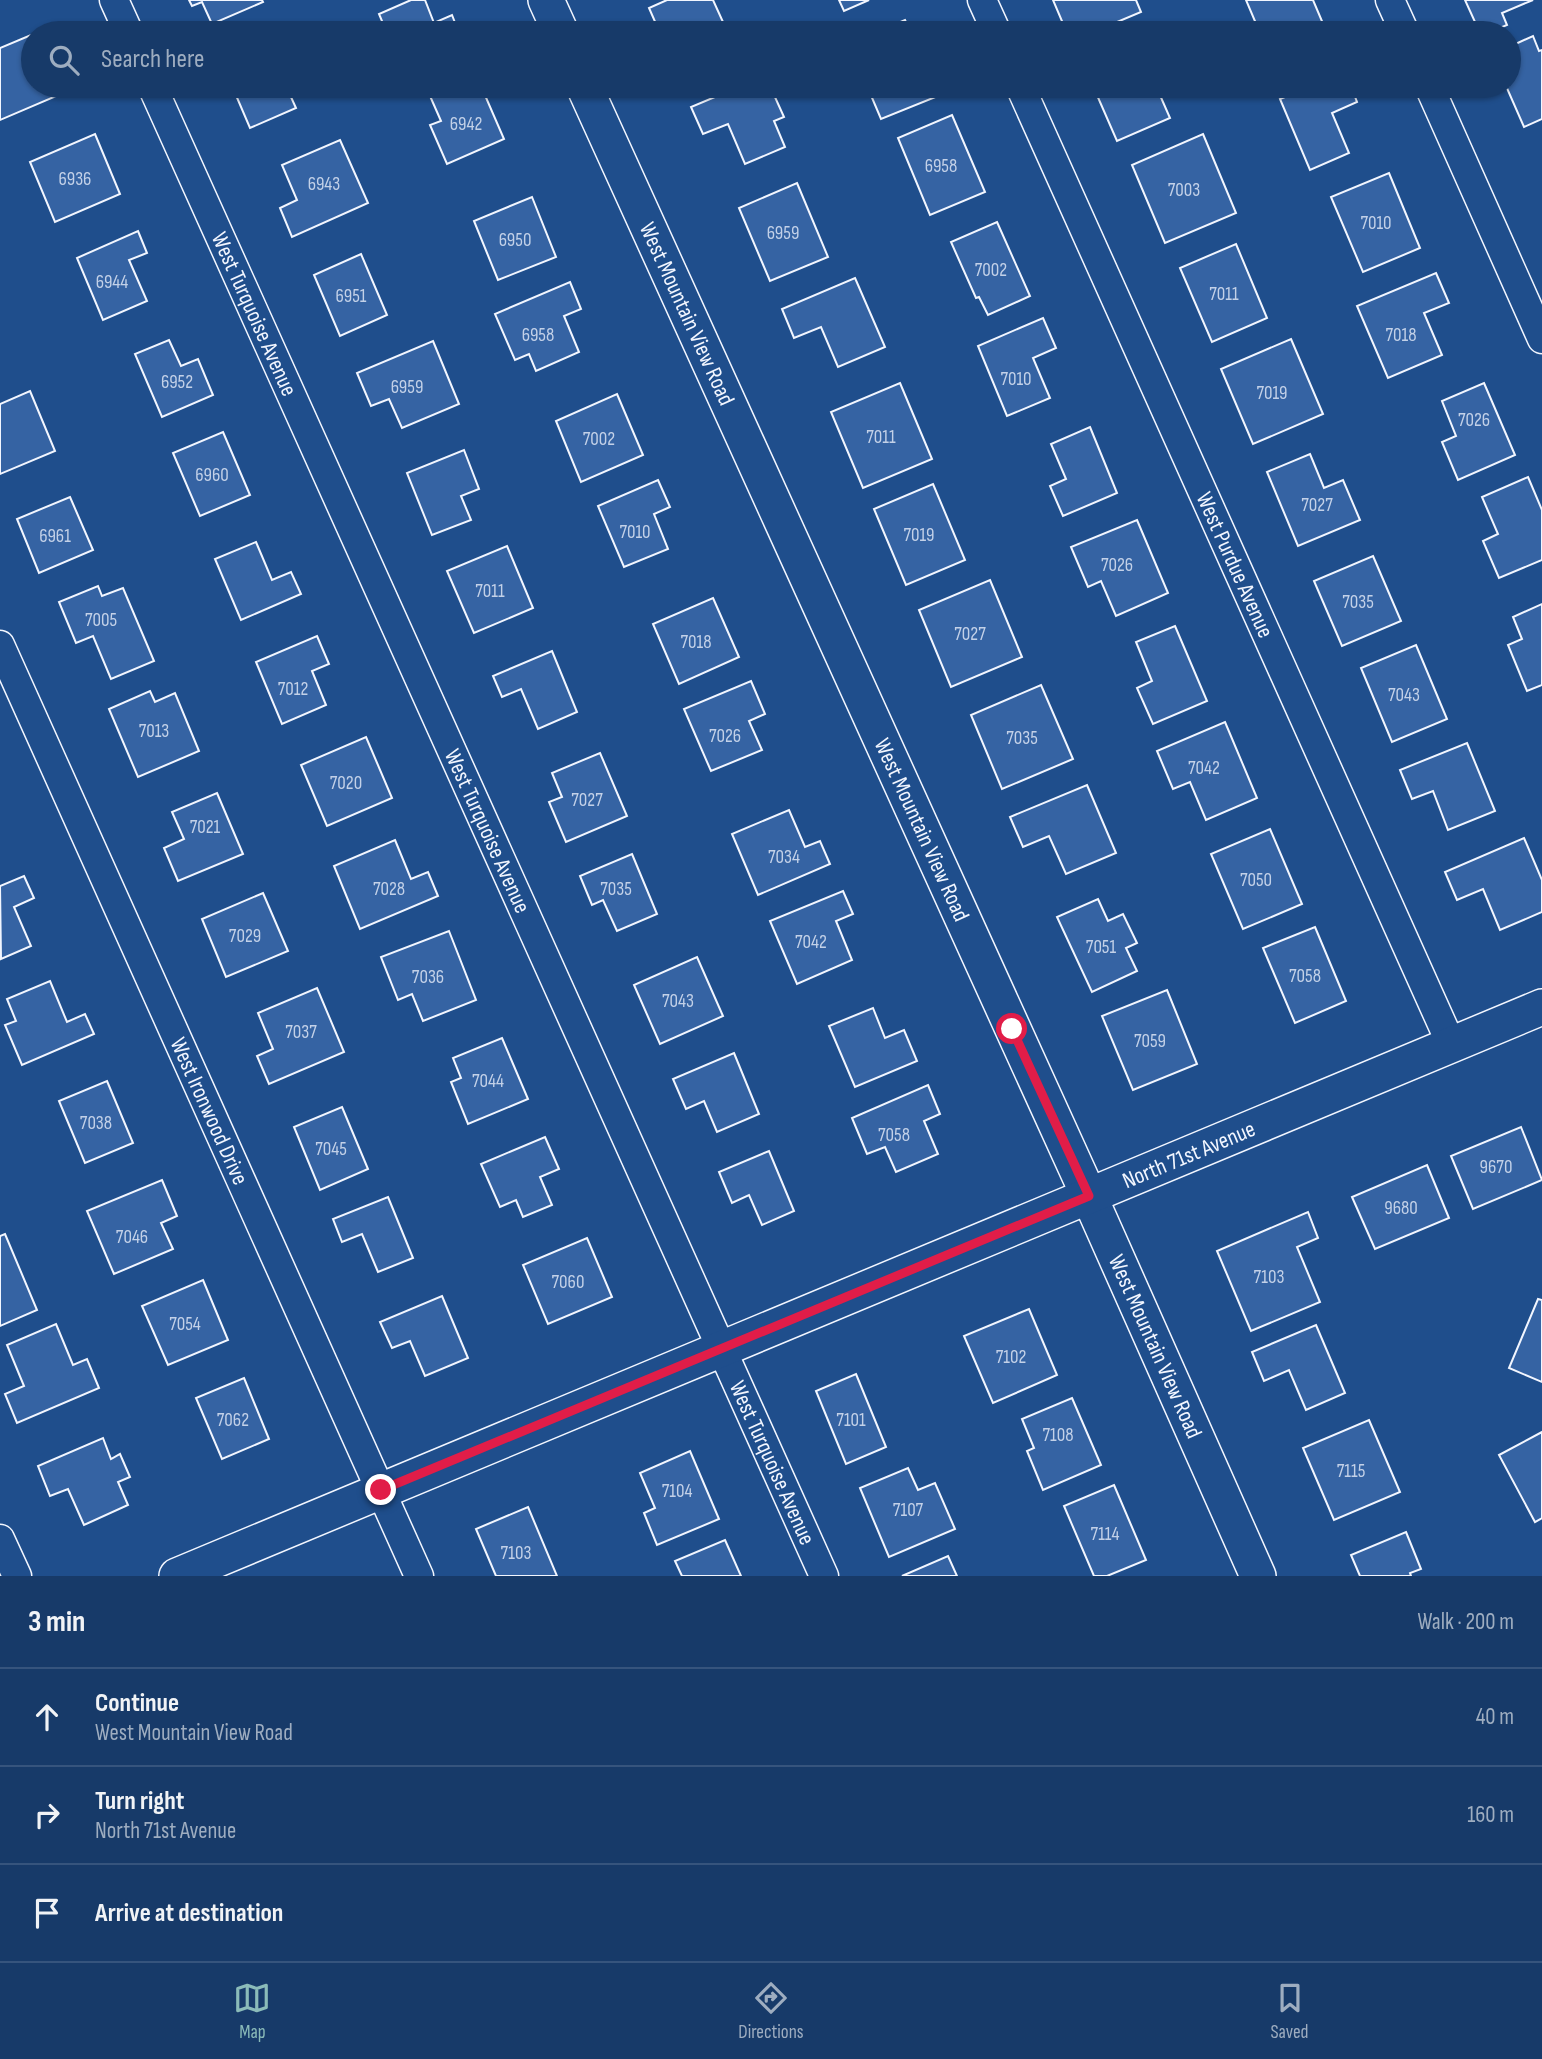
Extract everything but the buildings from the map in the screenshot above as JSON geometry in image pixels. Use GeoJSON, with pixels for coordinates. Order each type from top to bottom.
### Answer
{"type":"FeatureCollection","features":[{"type":"Feature","properties":{"kind":"street"},"geometry":{"type":"LineString","coordinates":[[114,0],[124,21]]}},
{"type":"Feature","properties":{"kind":"street"},"geometry":{"type":"LineString","coordinates":[[546,0],[556,21]]}},
{"type":"Feature","properties":{"kind":"street"},"geometry":{"type":"LineString","coordinates":[[982,0],[992,21]]}},
{"type":"Feature","properties":{"kind":"street"},"geometry":{"type":"LineString","coordinates":[[1391,0],[1400,21]]}},
{"type":"Feature","properties":{"kind":"street","name":"West Turquoise Avenue"},"geometry":{"type":"LineString","coordinates":[[157,98],[824,1576]]}},
{"type":"Feature","properties":{"kind":"street","name":"West Mountain View Road"},"geometry":{"type":"LineString","coordinates":[[589,98],[1089,1196],[1258,1576]]}},
{"type":"Feature","properties":{"kind":"street","name":"West Purdue Avenue"},"geometry":{"type":"LineString","coordinates":[[1025,98],[1451,1044]]}},
{"type":"Feature","properties":{"kind":"street"},"geometry":{"type":"LineString","coordinates":[[1434,98],[1542,339]]}},
{"type":"Feature","properties":{"kind":"street","name":"West Ironwood Drive"},"geometry":{"type":"LineString","coordinates":[[0,645],[419,1576]]}},
{"type":"Feature","properties":{"kind":"street","name":"North 71st Avenue"},"geometry":{"type":"LineString","coordinates":[[177,1576],[1542,1007]]}},
{"type":"Feature","properties":{"kind":"street"},"geometry":{"type":"LineString","coordinates":[[0,1539],[17,1576]]}},
{"type":"Feature","properties":{"kind":"route"},"geometry":{"type":"LineString","coordinates":[[381,1490],[1089,1196],[1012,1029]]}}]}
